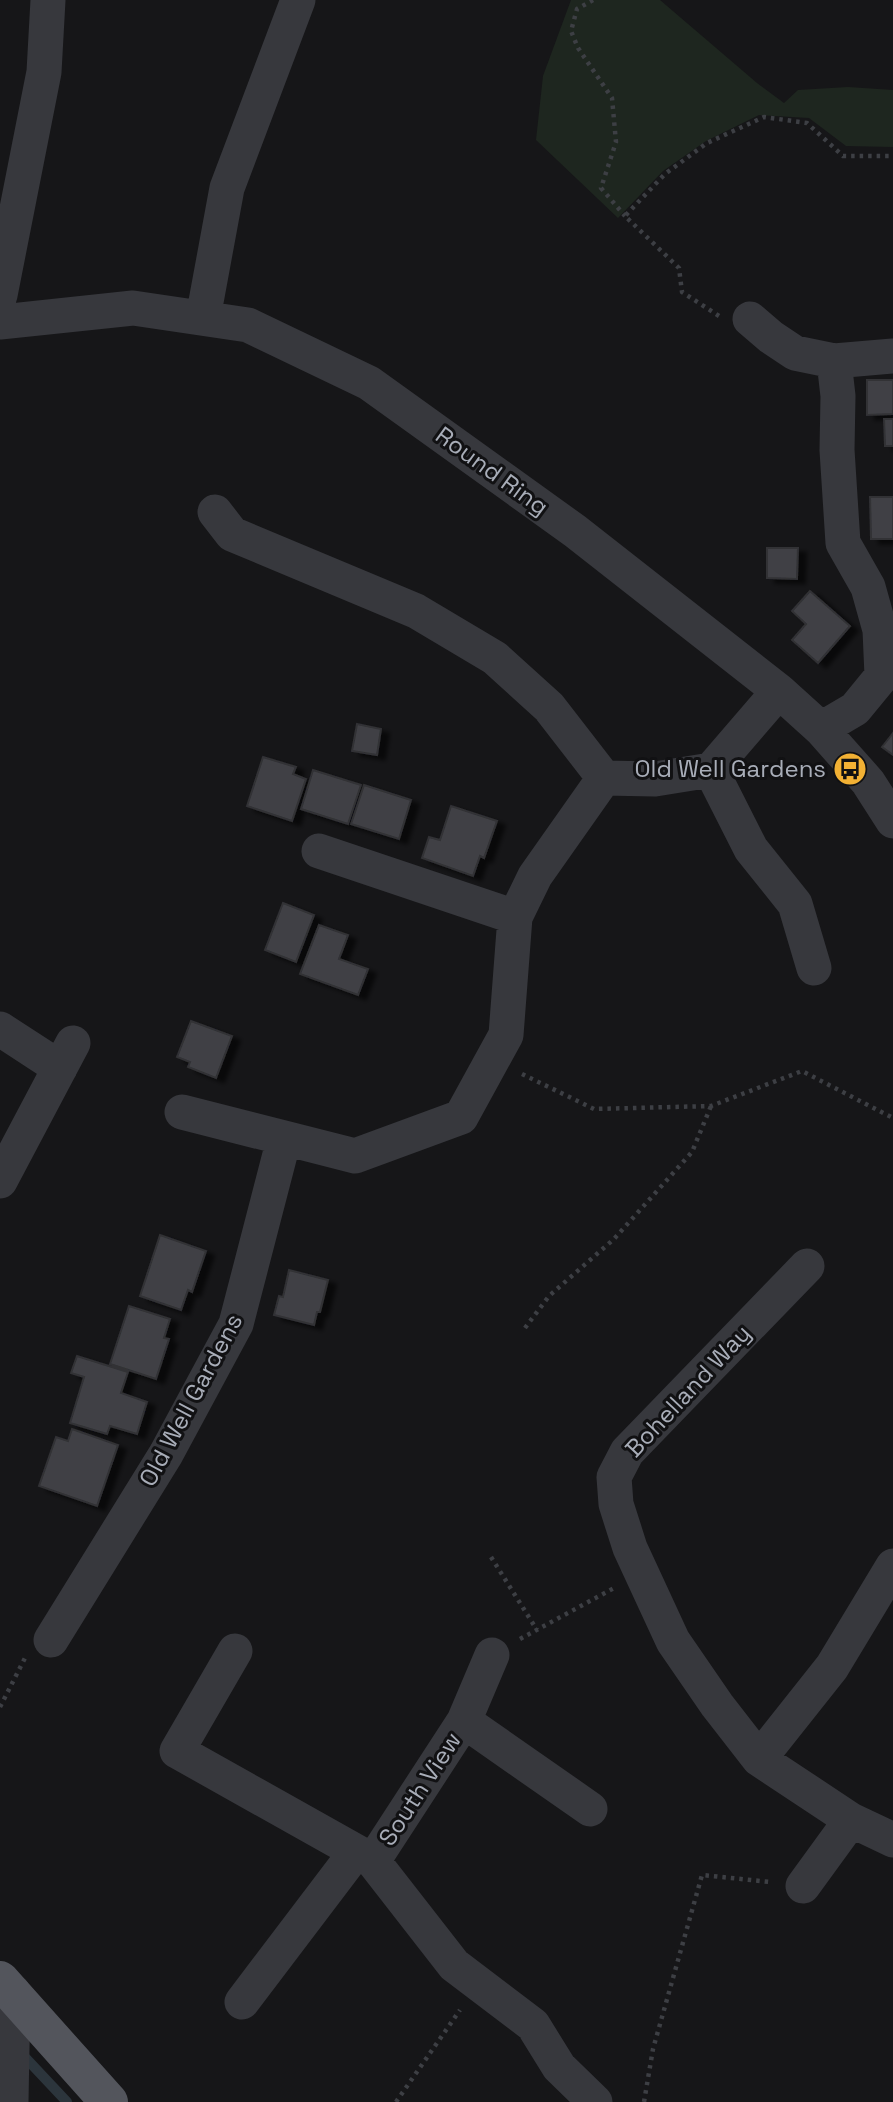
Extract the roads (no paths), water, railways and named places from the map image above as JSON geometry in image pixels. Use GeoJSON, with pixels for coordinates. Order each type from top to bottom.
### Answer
{"type":"FeatureCollection","features":[{"type":"Feature","properties":{"kind":"main road"},"geometry":{"type":"LineString","coordinates":[[6,1986],[109,2102]]}},
{"type":"Feature","properties":{"kind":"street"},"geometry":{"type":"LineString","coordinates":[[0,295],[44,72],[48,0]]}},
{"type":"Feature","properties":{"kind":"street"},"geometry":{"type":"LineString","coordinates":[[203,318],[228,188],[298,0]]}},
{"type":"Feature","properties":{"kind":"street","name":"Round Ring"},"geometry":{"type":"LineString","coordinates":[[0,322],[133,308],[248,325],[369,383],[575,531],[779,691],[821,729],[868,782],[893,821]]}},
{"type":"Feature","properties":{"kind":"street"},"geometry":{"type":"LineString","coordinates":[[760,328],[795,352],[834,361],[893,356]]}},
{"type":"Feature","properties":{"kind":"street"},"geometry":{"type":"LineString","coordinates":[[821,729],[855,709],[882,676],[880,630],[868,587],[842,543],[837,450],[838,396],[834,361]]}},
{"type":"Feature","properties":{"kind":"street"},"geometry":{"type":"LineString","coordinates":[[215,512],[232,534],[416,611],[495,658],[549,707],[604,778]]}},
{"type":"Feature","properties":{"kind":"street"},"geometry":{"type":"LineString","coordinates":[[604,778],[655,779],[710,770],[779,691]]}},
{"type":"Feature","properties":{"kind":"street"},"geometry":{"type":"LineString","coordinates":[[710,770],[751,849],[795,904],[814,968]]}},
{"type":"Feature","properties":{"kind":"street"},"geometry":{"type":"LineString","coordinates":[[182,1112],[355,1156],[461,1117],[506,1035],[514,916],[534,876],[604,778]]}},
{"type":"Feature","properties":{"kind":"street"},"geometry":{"type":"LineString","coordinates":[[319,850],[514,916]]}},
{"type":"Feature","properties":{"kind":"street"},"geometry":{"type":"LineString","coordinates":[[0,1029],[67,1056],[0,1181]]}},
{"type":"Feature","properties":{"kind":"street","name":"Old Well Gardens"},"geometry":{"type":"LineString","coordinates":[[51,1640],[166,1454],[236,1324],[284,1139]]}},
{"type":"Feature","properties":{"kind":"street","name":"Bohelland Way"},"geometry":{"type":"LineString","coordinates":[[807,1266],[627,1452],[614,1477],[616,1504],[630,1548],[673,1641],[717,1705],[759,1759],[851,1820],[893,1840]]}},
{"type":"Feature","properties":{"kind":"street"},"geometry":{"type":"LineString","coordinates":[[759,1759],[832,1667],[893,1566]]}},
{"type":"Feature","properties":{"kind":"street"},"geometry":{"type":"LineString","coordinates":[[236,1651],[177,1751],[364,1857],[242,2002]]}},
{"type":"Feature","properties":{"kind":"street","name":"South View"},"geometry":{"type":"LineString","coordinates":[[492,1655],[464,1721],[364,1857],[454,1965],[533,2025],[559,2067],[596,2102]]}},
{"type":"Feature","properties":{"kind":"street","name":"South View"},"geometry":{"type":"LineString","coordinates":[[464,1721],[590,1809]]}},
{"type":"Feature","properties":{"kind":"street"},"geometry":{"type":"LineString","coordinates":[[803,1886],[851,1820]]}},
{"type":"Feature","properties":{"kind":"street"},"geometry":{"type":"LineString","coordinates":[[6,1986],[11,2102]]}},
{"type":"Feature","properties":{"kind":"waterway"},"geometry":{"type":"LineString","coordinates":[[21,2053],[67,2102]]}},
{"type":"Feature","properties":{"kind":"place","name":"Old Well Gardens"},"geometry":{"type":"Point","coordinates":[850,769]}}]}
